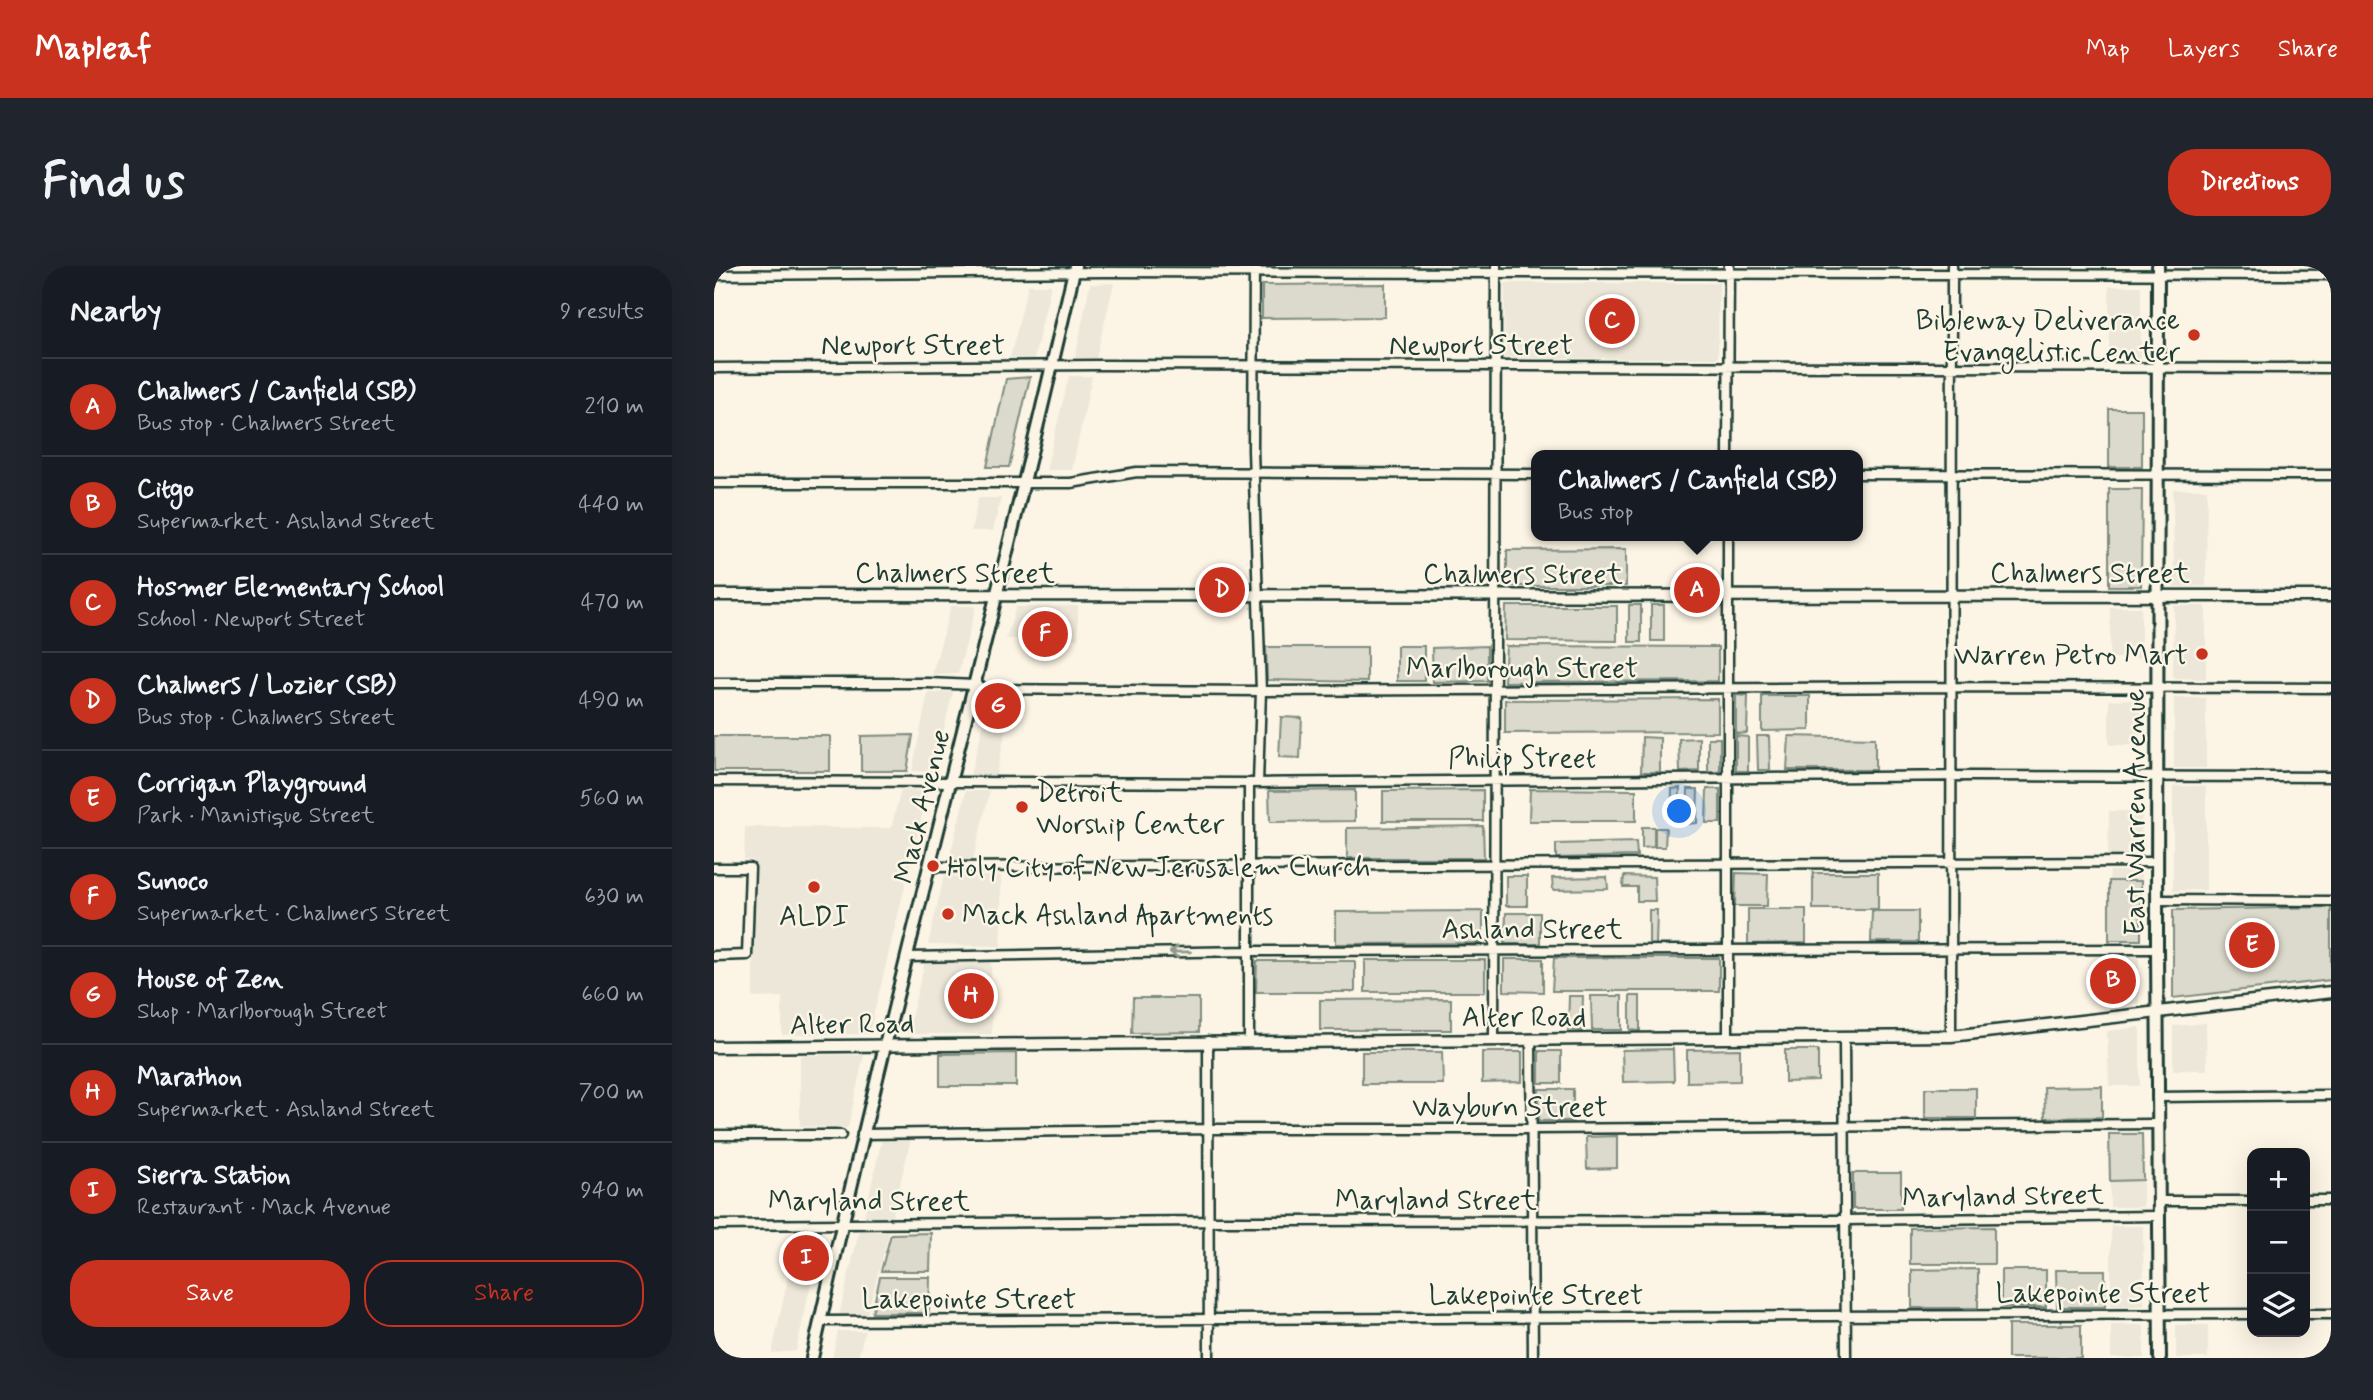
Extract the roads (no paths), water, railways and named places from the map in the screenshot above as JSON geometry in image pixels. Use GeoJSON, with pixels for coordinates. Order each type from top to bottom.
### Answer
{"type":"FeatureCollection","features":[{"type":"Feature","properties":{"kind":"main road","name":"Mack Avenue"},"geometry":{"type":"LineString","coordinates":[[812,1358],[862,1135],[998,595],[1075,270]]}},
{"type":"Feature","properties":{"kind":"main road","name":"East Warren Avenue"},"geometry":{"type":"LineString","coordinates":[[2158,271],[2157,1097],[2160,1358]]}},
{"type":"Feature","properties":{"kind":"street"},"geometry":{"type":"LineString","coordinates":[[714,275],[1075,270],[1952,270],[2331,275]]}},
{"type":"Feature","properties":{"kind":"street"},"geometry":{"type":"LineString","coordinates":[[1249,1041],[1249,866],[1261,691],[1254,472],[1254,270]]}},
{"type":"Feature","properties":{"kind":"street"},"geometry":{"type":"LineString","coordinates":[[1494,1039],[1496,270]]}},
{"type":"Feature","properties":{"kind":"street"},"geometry":{"type":"LineString","coordinates":[[1728,450],[1729,270]]}},
{"type":"Feature","properties":{"kind":"street"},"geometry":{"type":"LineString","coordinates":[[1951,1036],[1952,270]]}},
{"type":"Feature","properties":{"kind":"street","name":"Newport Street"},"geometry":{"type":"LineString","coordinates":[[714,368],[1254,365],[2331,368]]}},
{"type":"Feature","properties":{"kind":"street"},"geometry":{"type":"LineString","coordinates":[[714,482],[1080,482],[1137,472],[1531,474]]}},
{"type":"Feature","properties":{"kind":"street"},"geometry":{"type":"LineString","coordinates":[[1863,474],[2331,475]]}},
{"type":"Feature","properties":{"kind":"street"},"geometry":{"type":"LineString","coordinates":[[1728,541],[1728,1038]]}},
{"type":"Feature","properties":{"kind":"street","name":"Chalmers Street"},"geometry":{"type":"LineString","coordinates":[[714,595],[2331,596]]}},
{"type":"Feature","properties":{"kind":"street","name":"Marlborough Street"},"geometry":{"type":"LineString","coordinates":[[714,683],[928,683],[975,685],[987,689],[1261,691],[2331,688]]}},
{"type":"Feature","properties":{"kind":"street","name":"Philip Street"},"geometry":{"type":"LineString","coordinates":[[714,781],[1253,783],[1951,777],[2331,777]]}},
{"type":"Feature","properties":{"kind":"street"},"geometry":{"type":"LineString","coordinates":[[929,867],[2157,862]]}},
{"type":"Feature","properties":{"kind":"street"},"geometry":{"type":"LineString","coordinates":[[714,868],[750,869],[747,955],[714,956]]}},
{"type":"Feature","properties":{"kind":"street"},"geometry":{"type":"LineString","coordinates":[[2157,900],[2331,901]]}},
{"type":"Feature","properties":{"kind":"street","name":"Ashland Street"},"geometry":{"type":"LineString","coordinates":[[907,957],[1249,951],[2157,949]]}},
{"type":"Feature","properties":{"kind":"street","name":"Alter Road"},"geometry":{"type":"LineString","coordinates":[[714,1046],[1951,1036],[2331,992]]}},
{"type":"Feature","properties":{"kind":"street"},"geometry":{"type":"LineString","coordinates":[[1844,1037],[1846,1358]]}},
{"type":"Feature","properties":{"kind":"street"},"geometry":{"type":"LineString","coordinates":[[1531,1039],[1533,1358]]}},
{"type":"Feature","properties":{"kind":"street"},"geometry":{"type":"LineString","coordinates":[[1208,1041],[1209,1358]]}},
{"type":"Feature","properties":{"kind":"street"},"geometry":{"type":"LineString","coordinates":[[2157,1097],[2331,1095]]}},
{"type":"Feature","properties":{"kind":"street","name":"Wayburn Street"},"geometry":{"type":"LineString","coordinates":[[862,1135],[1208,1129],[2158,1124]]}},
{"type":"Feature","properties":{"kind":"street"},"geometry":{"type":"LineString","coordinates":[[714,1135],[841,1135]]}},
{"type":"Feature","properties":{"kind":"street"},"geometry":{"type":"LineString","coordinates":[[2310,1200],[2331,1200]]}},
{"type":"Feature","properties":{"kind":"street"},"geometry":{"type":"LineString","coordinates":[[2158,1201],[2247,1201]]}},
{"type":"Feature","properties":{"kind":"street","name":"Maryland Street"},"geometry":{"type":"LineString","coordinates":[[714,1225],[1208,1221],[1533,1222],[2158,1216]]}},
{"type":"Feature","properties":{"kind":"street","name":"Lakepointe Street"},"geometry":{"type":"LineString","coordinates":[[820,1321],[2247,1314]]}},
{"type":"Feature","properties":{"kind":"street"},"geometry":{"type":"LineString","coordinates":[[2310,1314],[2331,1314]]}},
{"type":"Feature","properties":{"kind":"place","name":"Hosmer Elementary School"},"geometry":{"type":"Point","coordinates":[1612,321]}},
{"type":"Feature","properties":{"kind":"place","name":"Bibleway Deliverance Evangelistic Center"},"geometry":{"type":"Point","coordinates":[2194,335]}},
{"type":"Feature","properties":{"kind":"place","name":"Chalmers / Lozier (SB)"},"geometry":{"type":"Point","coordinates":[1222,590]}},
{"type":"Feature","properties":{"kind":"place","name":"Chalmers / Canfield (SB)"},"geometry":{"type":"Point","coordinates":[1697,590]}},
{"type":"Feature","properties":{"kind":"place","name":"Sunoco"},"geometry":{"type":"Point","coordinates":[1045,634]}},
{"type":"Feature","properties":{"kind":"place","name":"Warren Petro Mart"},"geometry":{"type":"Point","coordinates":[2202,654]}},
{"type":"Feature","properties":{"kind":"place","name":"House of Zen"},"geometry":{"type":"Point","coordinates":[998,706]}},
{"type":"Feature","properties":{"kind":"place","name":"Detroit Worship Center"},"geometry":{"type":"Point","coordinates":[1022,807]}},
{"type":"Feature","properties":{"kind":"place","name":"Holy City of New Jerusalem Church"},"geometry":{"type":"Point","coordinates":[933,866]}},
{"type":"Feature","properties":{"kind":"place","name":"ALDI"},"geometry":{"type":"Point","coordinates":[814,887]}},
{"type":"Feature","properties":{"kind":"place","name":"Mack Ashland Apartments"},"geometry":{"type":"Point","coordinates":[948,914]}},
{"type":"Feature","properties":{"kind":"place","name":"Corrigan Playground"},"geometry":{"type":"Point","coordinates":[2252,945]}},
{"type":"Feature","properties":{"kind":"place","name":"Citgo"},"geometry":{"type":"Point","coordinates":[2113,981]}},
{"type":"Feature","properties":{"kind":"place","name":"Marathon"},"geometry":{"type":"Point","coordinates":[971,996]}},
{"type":"Feature","properties":{"kind":"place","name":"Sierra Station"},"geometry":{"type":"Point","coordinates":[806,1258]}}]}
